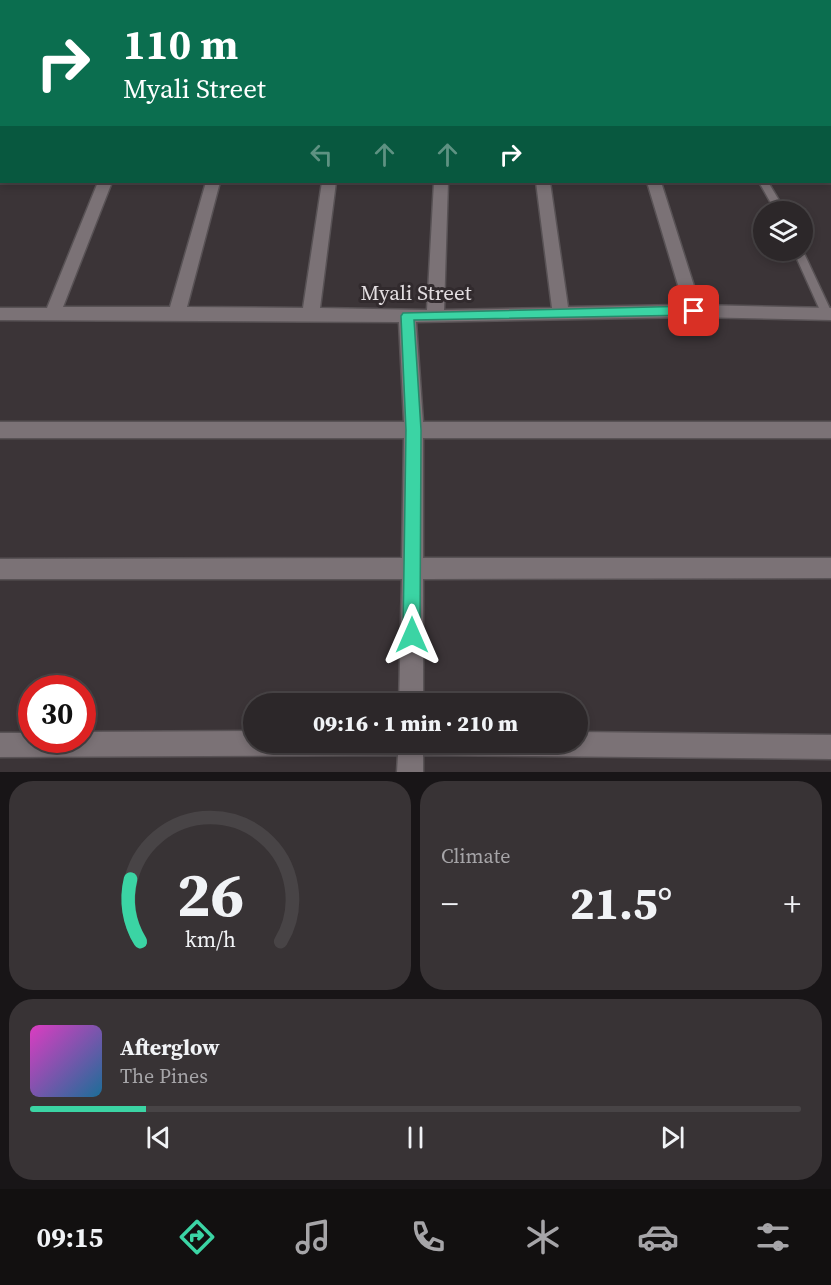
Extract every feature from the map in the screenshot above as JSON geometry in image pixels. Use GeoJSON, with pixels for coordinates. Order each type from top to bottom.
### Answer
{"type":"FeatureCollection","features":[{"type":"Feature","properties":{"kind":"street"},"geometry":{"type":"LineString","coordinates":[[52,315],[105,183]]}},
{"type":"Feature","properties":{"kind":"street"},"geometry":{"type":"LineString","coordinates":[[177,313],[213,183]]}},
{"type":"Feature","properties":{"kind":"street"},"geometry":{"type":"LineString","coordinates":[[311,314],[329,183]]}},
{"type":"Feature","properties":{"kind":"street"},"geometry":{"type":"LineString","coordinates":[[435,316],[441,183]]}},
{"type":"Feature","properties":{"kind":"street"},"geometry":{"type":"LineString","coordinates":[[543,183],[561,314]]}},
{"type":"Feature","properties":{"kind":"street"},"geometry":{"type":"LineString","coordinates":[[654,183],[694,311]]}},
{"type":"Feature","properties":{"kind":"street","name":"Myali Street"},"geometry":{"type":"LineString","coordinates":[[0,314],[177,313],[435,316],[694,311],[829,314]]}},
{"type":"Feature","properties":{"kind":"street"},"geometry":{"type":"LineString","coordinates":[[407,316],[414,430],[411,693]]}},
{"type":"Feature","properties":{"kind":"street"},"geometry":{"type":"LineString","coordinates":[[0,430],[831,430]]}},
{"type":"Feature","properties":{"kind":"street"},"geometry":{"type":"LineString","coordinates":[[0,569],[831,568]]}},
{"type":"Feature","properties":{"kind":"street"},"geometry":{"type":"LineString","coordinates":[[0,745],[243,744]]}},
{"type":"Feature","properties":{"kind":"street"},"geometry":{"type":"LineString","coordinates":[[588,745],[831,747]]}},
{"type":"Feature","properties":{"kind":"street"},"geometry":{"type":"LineString","coordinates":[[410,772],[411,753]]}},
{"type":"Feature","properties":{"kind":"lane"},"geometry":{"type":"LineString","coordinates":[[765,183],[775,201]]}},
{"type":"Feature","properties":{"kind":"lane"},"geometry":{"type":"LineString","coordinates":[[803,261],[829,314]]}},
{"type":"Feature","properties":{"kind":"route"},"geometry":{"type":"LineString","coordinates":[[412,635],[414,430],[407,316],[694,311]]}}]}
